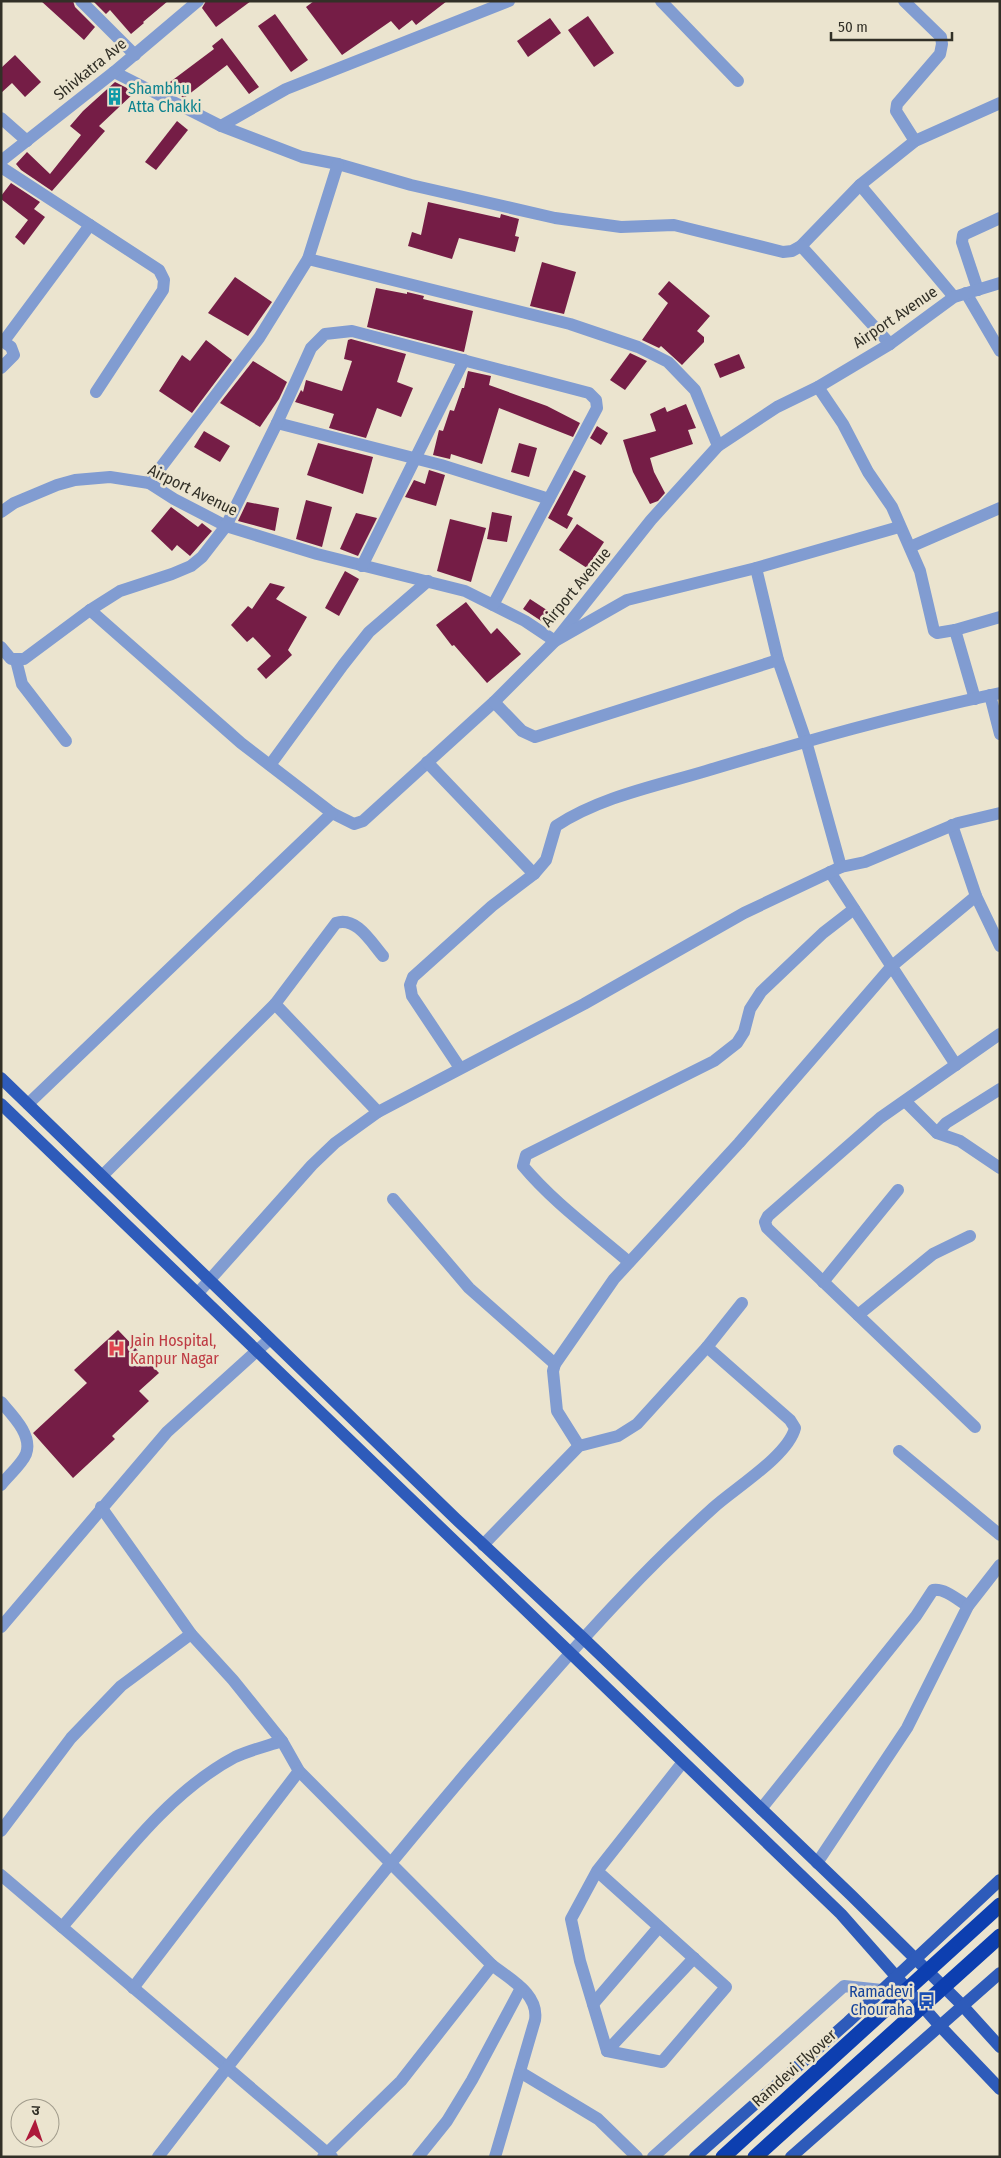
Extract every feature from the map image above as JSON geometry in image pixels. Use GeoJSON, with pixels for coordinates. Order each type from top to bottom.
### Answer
{"type":"FeatureCollection","features":[{"type":"Feature","properties":{"kind":"highway","name":"Ramdevi Flyover"},"geometry":{"type":"LineString","coordinates":[[723,2157],[1000,1905]]}},
{"type":"Feature","properties":{"kind":"highway"},"geometry":{"type":"LineString","coordinates":[[755,2157],[1000,1936]]}},
{"type":"Feature","properties":{"kind":"main road"},"geometry":{"type":"LineString","coordinates":[[1,1078],[915,1958],[1000,2046]]}},
{"type":"Feature","properties":{"kind":"main road"},"geometry":{"type":"LineString","coordinates":[[1,1104],[569,1654],[841,1914],[939,2025],[1000,2089]]}},
{"type":"Feature","properties":{"kind":"main road"},"geometry":{"type":"LineString","coordinates":[[695,2157],[882,1990],[1000,1880]]}},
{"type":"Feature","properties":{"kind":"main road"},"geometry":{"type":"LineString","coordinates":[[791,2157],[1000,1973]]}},
{"type":"Feature","properties":{"kind":"street"},"geometry":{"type":"LineString","coordinates":[[81,1],[135,54]]}},
{"type":"Feature","properties":{"kind":"street","name":"Shivkatra Ave"},"geometry":{"type":"LineString","coordinates":[[1,161],[114,72],[198,1]]}},
{"type":"Feature","properties":{"kind":"street"},"geometry":{"type":"LineString","coordinates":[[221,126],[286,89],[509,1]]}},
{"type":"Feature","properties":{"kind":"street"},"geometry":{"type":"LineString","coordinates":[[661,1],[738,81]]}},
{"type":"Feature","properties":{"kind":"street"},"geometry":{"type":"LineString","coordinates":[[904,1],[941,37],[942,44],[940,54],[897,104],[896,111],[915,142]]}},
{"type":"Feature","properties":{"kind":"street"},"geometry":{"type":"LineString","coordinates":[[114,72],[221,126],[302,157],[338,164],[410,185],[555,218],[622,227],[674,225],[783,252],[792,252],[800,246],[860,185],[915,142],[1000,103]]}},
{"type":"Feature","properties":{"kind":"street"},"geometry":{"type":"LineString","coordinates":[[1,118],[27,141]]}},
{"type":"Feature","properties":{"kind":"street"},"geometry":{"type":"LineString","coordinates":[[149,483],[259,338],[308,259],[338,164]]}},
{"type":"Feature","properties":{"kind":"street"},"geometry":{"type":"LineString","coordinates":[[1,166],[159,270],[164,280],[163,290],[96,392]]}},
{"type":"Feature","properties":{"kind":"street"},"geometry":{"type":"LineString","coordinates":[[860,185],[954,297]]}},
{"type":"Feature","properties":{"kind":"street"},"geometry":{"type":"LineString","coordinates":[[1000,218],[963,235],[962,242],[972,291],[1000,351]]}},
{"type":"Feature","properties":{"kind":"street"},"geometry":{"type":"LineString","coordinates":[[1,368],[14,355],[11,347],[2,340],[90,225]]}},
{"type":"Feature","properties":{"kind":"street"},"geometry":{"type":"LineString","coordinates":[[800,246],[890,344]]}},
{"type":"Feature","properties":{"kind":"street"},"geometry":{"type":"LineString","coordinates":[[308,259],[570,324],[638,347],[668,362],[695,390],[718,446]]}},
{"type":"Feature","properties":{"kind":"street","name":"Airport Avenue"},"geometry":{"type":"LineString","coordinates":[[1,512],[14,503],[56,485],[75,480],[110,478],[149,483],[174,499],[226,526],[362,566],[464,591],[525,621],[555,641],[652,520],[718,446],[777,407],[818,387],[890,344],[954,297],[1000,283]]}},
{"type":"Feature","properties":{"kind":"street"},"geometry":{"type":"LineString","coordinates":[[1,648],[11,659],[24,659],[90,610],[120,591],[172,574],[191,566],[202,557],[226,526],[277,423],[311,348],[325,334],[352,331],[589,393],[596,400],[597,408],[493,605]]}},
{"type":"Feature","properties":{"kind":"street"},"geometry":{"type":"LineString","coordinates":[[362,566],[464,360]]}},
{"type":"Feature","properties":{"kind":"street"},"geometry":{"type":"LineString","coordinates":[[818,387],[843,424],[868,472],[892,507],[899,527],[920,571],[934,631],[940,633],[955,630],[1000,616]]}},
{"type":"Feature","properties":{"kind":"street"},"geometry":{"type":"LineString","coordinates":[[277,423],[416,459],[549,499]]}},
{"type":"Feature","properties":{"kind":"street"},"geometry":{"type":"LineString","coordinates":[[910,547],[1000,508]]}},
{"type":"Feature","properties":{"kind":"street"},"geometry":{"type":"LineString","coordinates":[[90,610],[241,743],[332,812],[354,824],[363,821],[494,702],[555,641],[627,600],[756,568],[899,527]]}},
{"type":"Feature","properties":{"kind":"street"},"geometry":{"type":"LineString","coordinates":[[756,568],[778,660],[806,741],[835,870],[854,909],[956,1065]]}},
{"type":"Feature","properties":{"kind":"street"},"geometry":{"type":"LineString","coordinates":[[270,765],[369,632],[428,581]]}},
{"type":"Feature","properties":{"kind":"street"},"geometry":{"type":"LineString","coordinates":[[955,630],[975,698]]}},
{"type":"Feature","properties":{"kind":"street"},"geometry":{"type":"LineString","coordinates":[[16,660],[22,684],[66,741]]}},
{"type":"Feature","properties":{"kind":"street"},"geometry":{"type":"LineString","coordinates":[[494,702],[522,731],[535,737],[778,660]]}},
{"type":"Feature","properties":{"kind":"street"},"geometry":{"type":"LineString","coordinates":[[460,1068],[412,996],[410,985],[413,977],[492,906],[534,874],[546,860],[556,826],[572,815],[623,796],[806,741],[995,694],[1000,734]]}},
{"type":"Feature","properties":{"kind":"street"},"geometry":{"type":"LineString","coordinates":[[427,762],[534,874]]}},
{"type":"Feature","properties":{"kind":"street"},"geometry":{"type":"LineString","coordinates":[[28,1104],[332,812]]}},
{"type":"Feature","properties":{"kind":"street"},"geometry":{"type":"LineString","coordinates":[[198,1293],[312,1164],[335,1143],[378,1112],[584,1004],[744,913],[835,870],[865,862],[952,825],[1000,813]]}},
{"type":"Feature","properties":{"kind":"street"},"geometry":{"type":"LineString","coordinates":[[952,825],[976,896],[1000,946]]}},
{"type":"Feature","properties":{"kind":"street"},"geometry":{"type":"LineString","coordinates":[[579,1446],[557,1411],[553,1371],[555,1364],[614,1279],[739,1143],[892,966],[976,896]]}},
{"type":"Feature","properties":{"kind":"street"},"geometry":{"type":"LineString","coordinates":[[629,1262],[570,1212],[529,1173],[523,1166],[526,1155],[714,1061],[737,1043],[744,1032],[750,1009],[761,992],[823,933],[854,909]]}},
{"type":"Feature","properties":{"kind":"street"},"geometry":{"type":"LineString","coordinates":[[102,1176],[275,1004],[336,923],[343,920],[354,924],[383,956]]}},
{"type":"Feature","properties":{"kind":"street"},"geometry":{"type":"LineString","coordinates":[[275,1004],[378,1112]]}},
{"type":"Feature","properties":{"kind":"street"},"geometry":{"type":"LineString","coordinates":[[975,1427],[823,1282],[768,1228],[765,1222],[768,1216],[880,1118],[1000,1034]]}},
{"type":"Feature","properties":{"kind":"street"},"geometry":{"type":"LineString","coordinates":[[937,1133],[946,1123],[1000,1088]]}},
{"type":"Feature","properties":{"kind":"street"},"geometry":{"type":"LineString","coordinates":[[905,1101],[937,1133],[960,1140],[1000,1168]]}},
{"type":"Feature","properties":{"kind":"street"},"geometry":{"type":"LineString","coordinates":[[823,1282],[898,1190]]}},
{"type":"Feature","properties":{"kind":"street"},"geometry":{"type":"LineString","coordinates":[[393,1199],[469,1288],[525,1340],[555,1364]]}},
{"type":"Feature","properties":{"kind":"street"},"geometry":{"type":"LineString","coordinates":[[858,1315],[928,1258],[970,1236]]}},
{"type":"Feature","properties":{"kind":"street"},"geometry":{"type":"LineString","coordinates":[[484,1545],[579,1446],[618,1436],[637,1424],[707,1347],[742,1304]]}},
{"type":"Feature","properties":{"kind":"street"},"geometry":{"type":"LineString","coordinates":[[1,1627],[167,1432],[270,1339]]}},
{"type":"Feature","properties":{"kind":"street"},"geometry":{"type":"LineString","coordinates":[[158,2157],[226,2068],[390,1864],[583,1638],[667,1550],[724,1498],[762,1470],[793,1436],[795,1428],[790,1420],[707,1347]]}},
{"type":"Feature","properties":{"kind":"street"},"geometry":{"type":"LineString","coordinates":[[1,1402],[22,1428],[27,1443],[26,1454],[1,1485]]}},
{"type":"Feature","properties":{"kind":"street"},"geometry":{"type":"LineString","coordinates":[[899,1451],[1000,1535]]}},
{"type":"Feature","properties":{"kind":"street"},"geometry":{"type":"LineString","coordinates":[[102,1507],[191,1634],[233,1680],[282,1741],[299,1771],[492,1965],[534,2001],[537,2011],[495,2157]]}},
{"type":"Feature","properties":{"kind":"street"},"geometry":{"type":"LineString","coordinates":[[817,1864],[907,1728],[968,1606],[1000,1565]]}},
{"type":"Feature","properties":{"kind":"street"},"geometry":{"type":"LineString","coordinates":[[761,1809],[916,1616],[933,1590],[937,1589],[948,1593],[968,1606]]}},
{"type":"Feature","properties":{"kind":"street"},"geometry":{"type":"LineString","coordinates":[[1,1831],[71,1738],[120,1686],[191,1634]]}},
{"type":"Feature","properties":{"kind":"street"},"geometry":{"type":"LineString","coordinates":[[62,1927],[170,1803],[200,1778],[237,1756],[282,1741]]}},
{"type":"Feature","properties":{"kind":"street"},"geometry":{"type":"LineString","coordinates":[[607,2051],[580,1961],[571,1918],[597,1871],[683,1762]]}},
{"type":"Feature","properties":{"kind":"street"},"geometry":{"type":"LineString","coordinates":[[133,1988],[299,1771]]}},
{"type":"Feature","properties":{"kind":"street"},"geometry":{"type":"LineString","coordinates":[[597,1871],[726,1987],[662,2062],[607,2051]]}},
{"type":"Feature","properties":{"kind":"street"},"geometry":{"type":"LineString","coordinates":[[4,1882],[62,1927],[327,2155],[400,2081],[492,1965]]}},
{"type":"Feature","properties":{"kind":"street"},"geometry":{"type":"LineString","coordinates":[[593,2004],[659,1927]]}},
{"type":"Feature","properties":{"kind":"street"},"geometry":{"type":"LineString","coordinates":[[607,2051],[694,1958]]}},
{"type":"Feature","properties":{"kind":"street"},"geometry":{"type":"LineString","coordinates":[[653,2157],[844,1986],[882,1990]]}},
{"type":"Feature","properties":{"kind":"street"},"geometry":{"type":"LineString","coordinates":[[418,2157],[447,2121],[472,2080],[521,1988]]}},
{"type":"Feature","properties":{"kind":"street"},"geometry":{"type":"LineString","coordinates":[[520,2072],[598,2119],[637,2157]]}},
{"type":"Feature","properties":{"kind":"building"},"geometry":{"type":"Polygon","coordinates":[[[41,1],[73,1],[75,7],[95,27],[84,40],[41,1]]]}},
{"type":"Feature","properties":{"kind":"building"},"geometry":{"type":"Polygon","coordinates":[[[93,1],[168,1],[131,34],[110,10],[106,14],[93,1]]]}},
{"type":"Feature","properties":{"kind":"building"},"geometry":{"type":"Polygon","coordinates":[[[206,1],[251,1],[216,27],[202,8],[206,1]]]}},
{"type":"Feature","properties":{"kind":"building"},"geometry":{"type":"Polygon","coordinates":[[[314,1],[447,1],[416,25],[412,20],[399,30],[391,21],[342,55],[306,7],[314,1]]]}},
{"type":"Feature","properties":{"kind":"building"},"geometry":{"type":"Polygon","coordinates":[[[275,14],[308,60],[291,72],[258,26],[275,14]]]}},
{"type":"Feature","properties":{"kind":"building"},"geometry":{"type":"Polygon","coordinates":[[[588,16],[614,53],[594,67],[568,30],[588,16]]]}},
{"type":"Feature","properties":{"kind":"building"},"geometry":{"type":"Polygon","coordinates":[[[550,18],[561,33],[528,57],[517,41],[550,18]]]}},
{"type":"Feature","properties":{"kind":"building"},"geometry":{"type":"Polygon","coordinates":[[[222,38],[259,87],[249,94],[227,65],[184,98],[182,97],[170,82],[214,49],[212,46],[222,38]]]}},
{"type":"Feature","properties":{"kind":"building"},"geometry":{"type":"Polygon","coordinates":[[[15,55],[41,82],[25,97],[12,83],[1,93],[1,68],[15,55]]]}},
{"type":"Feature","properties":{"kind":"building"},"geometry":{"type":"Polygon","coordinates":[[[115,82],[135,92],[99,126],[105,131],[52,191],[21,170],[16,164],[27,152],[50,174],[81,135],[70,126],[83,111],[115,82]]]}},
{"type":"Feature","properties":{"kind":"building"},"geometry":{"type":"Polygon","coordinates":[[[177,121],[188,130],[156,170],[145,162],[177,121]]]}},
{"type":"Feature","properties":{"kind":"building"},"geometry":{"type":"Polygon","coordinates":[[[11,183],[40,202],[34,209],[45,217],[24,245],[15,237],[28,220],[1,199],[1,196],[11,183]]]}},
{"type":"Feature","properties":{"kind":"building"},"geometry":{"type":"Polygon","coordinates":[[[428,202],[500,218],[501,214],[519,219],[515,236],[519,237],[515,252],[459,238],[452,259],[408,246],[412,232],[421,235],[428,202]]]}},
{"type":"Feature","properties":{"kind":"building"},"geometry":{"type":"Polygon","coordinates":[[[542,262],[576,272],[564,314],[530,306],[542,262]]]}},
{"type":"Feature","properties":{"kind":"building"},"geometry":{"type":"Polygon","coordinates":[[[235,277],[272,302],[248,336],[208,313],[235,277]]]}},
{"type":"Feature","properties":{"kind":"building"},"geometry":{"type":"Polygon","coordinates":[[[669,281],[710,316],[697,331],[704,337],[704,342],[682,365],[661,346],[659,348],[642,340],[668,303],[658,294],[669,281]]]}},
{"type":"Feature","properties":{"kind":"building"},"geometry":{"type":"Polygon","coordinates":[[[376,288],[424,296],[423,299],[473,311],[464,352],[367,327],[376,288]]]}},
{"type":"Feature","properties":{"kind":"building"},"geometry":{"type":"Polygon","coordinates":[[[351,339],[406,354],[397,382],[413,388],[401,417],[377,408],[366,438],[329,428],[334,414],[295,402],[301,390],[303,392],[306,380],[342,391],[352,361],[344,359],[348,340],[351,339]]]}},
{"type":"Feature","properties":{"kind":"building"},"geometry":{"type":"Polygon","coordinates":[[[206,340],[232,360],[192,413],[159,391],[182,355],[190,361],[206,340]]]}},
{"type":"Feature","properties":{"kind":"building"},"geometry":{"type":"Polygon","coordinates":[[[630,353],[647,361],[625,390],[610,380],[630,353]]]}},
{"type":"Feature","properties":{"kind":"building"},"geometry":{"type":"Polygon","coordinates":[[[739,354],[745,368],[720,378],[714,364],[739,354]]]}},
{"type":"Feature","properties":{"kind":"building"},"geometry":{"type":"Polygon","coordinates":[[[253,361],[287,382],[279,399],[260,427],[220,403],[253,361]]]}},
{"type":"Feature","properties":{"kind":"building"},"geometry":{"type":"Polygon","coordinates":[[[468,371],[491,376],[489,385],[547,406],[580,423],[573,437],[499,408],[482,464],[451,454],[450,459],[433,455],[439,430],[443,431],[450,410],[454,411],[462,388],[464,388],[468,371]]]}},
{"type":"Feature","properties":{"kind":"building"},"geometry":{"type":"Polygon","coordinates":[[[686,404],[696,428],[688,430],[693,444],[650,458],[654,472],[665,493],[658,501],[650,504],[633,472],[623,440],[656,431],[650,414],[665,407],[667,412],[686,404]]]}},
{"type":"Feature","properties":{"kind":"building"},"geometry":{"type":"Polygon","coordinates":[[[597,426],[608,433],[601,445],[590,438],[597,426]]]}},
{"type":"Feature","properties":{"kind":"building"},"geometry":{"type":"Polygon","coordinates":[[[204,431],[230,446],[220,462],[194,447],[204,431]]]}},
{"type":"Feature","properties":{"kind":"building"},"geometry":{"type":"Polygon","coordinates":[[[318,443],[373,457],[363,494],[307,475],[318,443]]]}},
{"type":"Feature","properties":{"kind":"building"},"geometry":{"type":"Polygon","coordinates":[[[519,443],[537,448],[529,477],[511,472],[519,443]]]}},
{"type":"Feature","properties":{"kind":"building"},"geometry":{"type":"Polygon","coordinates":[[[429,470],[445,475],[436,506],[405,497],[414,480],[425,484],[429,470]]]}},
{"type":"Feature","properties":{"kind":"building"},"geometry":{"type":"Polygon","coordinates":[[[574,470],[586,476],[567,515],[573,518],[567,529],[548,518],[574,470]]]}},
{"type":"Feature","properties":{"kind":"building"},"geometry":{"type":"Polygon","coordinates":[[[306,500],[332,507],[322,547],[296,539],[306,500]]]}},
{"type":"Feature","properties":{"kind":"building"},"geometry":{"type":"Polygon","coordinates":[[[247,502],[279,508],[275,531],[238,521],[247,502]]]}},
{"type":"Feature","properties":{"kind":"building"},"geometry":{"type":"Polygon","coordinates":[[[171,507],[198,527],[202,523],[212,531],[190,556],[177,545],[172,551],[151,531],[171,507]]]}},
{"type":"Feature","properties":{"kind":"building"},"geometry":{"type":"Polygon","coordinates":[[[492,512],[512,516],[507,542],[487,539],[492,512]]]}},
{"type":"Feature","properties":{"kind":"building"},"geometry":{"type":"Polygon","coordinates":[[[356,513],[377,518],[358,556],[340,549],[356,513]]]}},
{"type":"Feature","properties":{"kind":"building"},"geometry":{"type":"Polygon","coordinates":[[[450,519],[486,528],[471,582],[437,571],[450,519]]]}},
{"type":"Feature","properties":{"kind":"building"},"geometry":{"type":"Polygon","coordinates":[[[577,524],[604,542],[587,568],[559,550],[577,524]]]}},
{"type":"Feature","properties":{"kind":"building"},"geometry":{"type":"Polygon","coordinates":[[[345,571],[359,579],[339,616],[325,608],[345,571]]]}},
{"type":"Feature","properties":{"kind":"building"},"geometry":{"type":"Polygon","coordinates":[[[270,583],[285,587],[276,599],[307,617],[288,650],[292,655],[266,679],[257,669],[271,656],[253,637],[247,642],[231,625],[248,606],[252,609],[270,583]]]}},
{"type":"Feature","properties":{"kind":"building"},"geometry":{"type":"Polygon","coordinates":[[[530,599],[556,616],[549,626],[523,609],[530,599]]]}},
{"type":"Feature","properties":{"kind":"building"},"geometry":{"type":"Polygon","coordinates":[[[466,602],[491,634],[497,628],[521,654],[487,683],[454,645],[452,646],[436,625],[466,602]]]}},
{"type":"Feature","properties":{"kind":"building"},"geometry":{"type":"Polygon","coordinates":[[[118,1330],[159,1373],[139,1391],[149,1401],[112,1436],[115,1439],[73,1478],[33,1433],[87,1383],[74,1370],[118,1330]]]}},
{"type":"Feature","properties":{"kind":"place","name":"Shambhu Atta Chakki"},"geometry":{"type":"Point","coordinates":[114,97]}},
{"type":"Feature","properties":{"kind":"place","name":"Jain Hospital, Kanpur Nagar"},"geometry":{"type":"Point","coordinates":[116,1349]}},
{"type":"Feature","properties":{"kind":"place","name":"Ramadevi Chouraha"},"geometry":{"type":"Point","coordinates":[927,2000]}}]}
